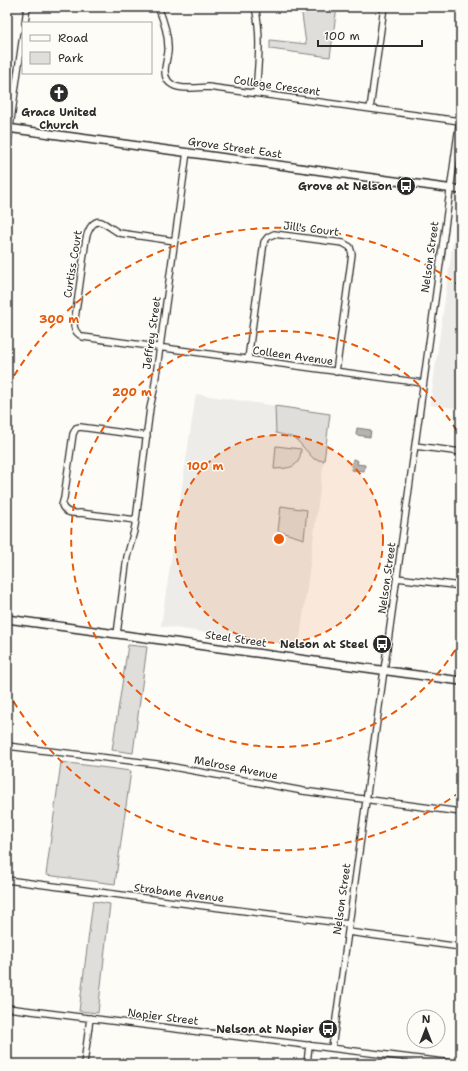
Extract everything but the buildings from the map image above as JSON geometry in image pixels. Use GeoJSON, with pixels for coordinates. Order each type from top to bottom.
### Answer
{"type":"FeatureCollection","features":[{"type":"Feature","properties":{"kind":"street"},"geometry":{"type":"LineString","coordinates":[[25,22],[27,7]]}},
{"type":"Feature","properties":{"kind":"street","name":"College Crescent"},"geometry":{"type":"LineString","coordinates":[[158,7],[163,18],[167,39],[168,51],[165,71],[168,81],[172,85],[178,87],[208,87],[460,121]]}},
{"type":"Feature","properties":{"kind":"street"},"geometry":{"type":"LineString","coordinates":[[255,7],[260,51],[256,93]]}},
{"type":"Feature","properties":{"kind":"street"},"geometry":{"type":"LineString","coordinates":[[370,109],[384,7]]}},
{"type":"Feature","properties":{"kind":"street"},"geometry":{"type":"LineString","coordinates":[[7,148],[8,128],[22,41]]}},
{"type":"Feature","properties":{"kind":"street","name":"Nelson Street"},"geometry":{"type":"LineString","coordinates":[[332,1048],[461,112]]}},
{"type":"Feature","properties":{"kind":"street","name":"Grove Street East"},"geometry":{"type":"LineString","coordinates":[[8,128],[461,190]]}},
{"type":"Feature","properties":{"kind":"street","name":"Jeffrey Street"},"geometry":{"type":"LineString","coordinates":[[116,634],[127,557],[136,520],[187,152]]}},
{"type":"Feature","properties":{"kind":"street","name":"Curtiss Court"},"geometry":{"type":"LineString","coordinates":[[160,347],[84,337],[78,335],[75,331],[74,326],[87,232],[89,227],[94,222],[101,222],[119,233],[175,241]]}},
{"type":"Feature","properties":{"kind":"street","name":"Jill's Court"},"geometry":{"type":"LineString","coordinates":[[248,360],[264,242],[268,237],[274,234],[343,243],[350,247],[352,254],[336,372]]}},
{"type":"Feature","properties":{"kind":"street","name":"Colleen Avenue"},"geometry":{"type":"LineString","coordinates":[[160,347],[423,384]]}},
{"type":"Feature","properties":{"kind":"street"},"geometry":{"type":"LineString","coordinates":[[136,520],[80,512],[72,513],[68,512],[62,505],[73,434],[76,428],[80,427],[147,436]]}},
{"type":"Feature","properties":{"kind":"street"},"geometry":{"type":"LineString","coordinates":[[415,446],[461,452]]}},
{"type":"Feature","properties":{"kind":"street"},"geometry":{"type":"LineString","coordinates":[[397,578],[461,586]]}},
{"type":"Feature","properties":{"kind":"street","name":"Steel Street"},"geometry":{"type":"LineString","coordinates":[[7,619],[461,681]]}},
{"type":"Feature","properties":{"kind":"street","name":"Melrose Avenue"},"geometry":{"type":"LineString","coordinates":[[7,746],[157,764],[303,791],[461,812]]}},
{"type":"Feature","properties":{"kind":"street","name":"Strabane Avenue"},"geometry":{"type":"LineString","coordinates":[[7,880],[349,924]]}},
{"type":"Feature","properties":{"kind":"street"},"geometry":{"type":"LineString","coordinates":[[348,932],[461,947]]}},
{"type":"Feature","properties":{"kind":"street","name":"Napier Street"},"geometry":{"type":"LineString","coordinates":[[7,1008],[309,1045],[427,1062],[460,1064]]}},
{"type":"Feature","properties":{"kind":"street"},"geometry":{"type":"LineString","coordinates":[[84,1064],[90,1018]]}},
{"type":"Feature","properties":{"kind":"street"},"geometry":{"type":"LineString","coordinates":[[307,1064],[309,1045]]}},
{"type":"Feature","properties":{"kind":"shaded area"},"geometry":{"type":"Polygon","coordinates":[[[459,199],[461,199],[461,409],[430,405],[459,199]]]}},
{"type":"Feature","properties":{"kind":"shaded area"},"geometry":{"type":"Polygon","coordinates":[[[196,394],[330,414],[299,646],[161,626],[196,394]]]}},
{"type":"Feature","properties":{"kind":"shaded area"},"geometry":{"type":"Polygon","coordinates":[[[357,428],[371,430],[370,437],[356,435],[357,428]]]}},
{"type":"Feature","properties":{"kind":"shaded area"},"geometry":{"type":"Polygon","coordinates":[[[353,459],[358,461],[357,464],[365,465],[364,471],[351,470],[353,459]]]}},
{"type":"Feature","properties":{"kind":"green space"},"geometry":{"type":"Polygon","coordinates":[[[301,7],[337,7],[330,57],[270,49],[270,40],[306,44],[301,7]]]}},
{"type":"Feature","properties":{"kind":"green space"},"geometry":{"type":"Polygon","coordinates":[[[275,406],[330,414],[324,461],[314,459],[295,438],[276,433],[275,406]]]}},
{"type":"Feature","properties":{"kind":"green space"},"geometry":{"type":"Polygon","coordinates":[[[276,446],[301,449],[299,460],[294,466],[274,469],[276,446]]]}},
{"type":"Feature","properties":{"kind":"green space"},"geometry":{"type":"Polygon","coordinates":[[[281,506],[307,510],[304,539],[278,531],[281,506]]]}},
{"type":"Feature","properties":{"kind":"green space"},"geometry":{"type":"Polygon","coordinates":[[[128,645],[147,647],[133,753],[112,750],[128,645]]]}},
{"type":"Feature","properties":{"kind":"green space"},"geometry":{"type":"Polygon","coordinates":[[[61,762],[131,771],[115,884],[46,875],[61,762]]]}},
{"type":"Feature","properties":{"kind":"green space"},"geometry":{"type":"Polygon","coordinates":[[[93,901],[110,904],[98,1013],[79,1011],[93,901]]]}},
{"type":"Feature","properties":{"kind":"place","name":"Grace United Church"},"geometry":{"type":"Point","coordinates":[59,93]}},
{"type":"Feature","properties":{"kind":"place","name":"Grove at Nelson"},"geometry":{"type":"Point","coordinates":[406,186]}},
{"type":"Feature","properties":{"kind":"place","name":"Nelson at Steel"},"geometry":{"type":"Point","coordinates":[382,644]}},
{"type":"Feature","properties":{"kind":"place","name":"Nelson at Napier"},"geometry":{"type":"Point","coordinates":[328,1029]}}]}
